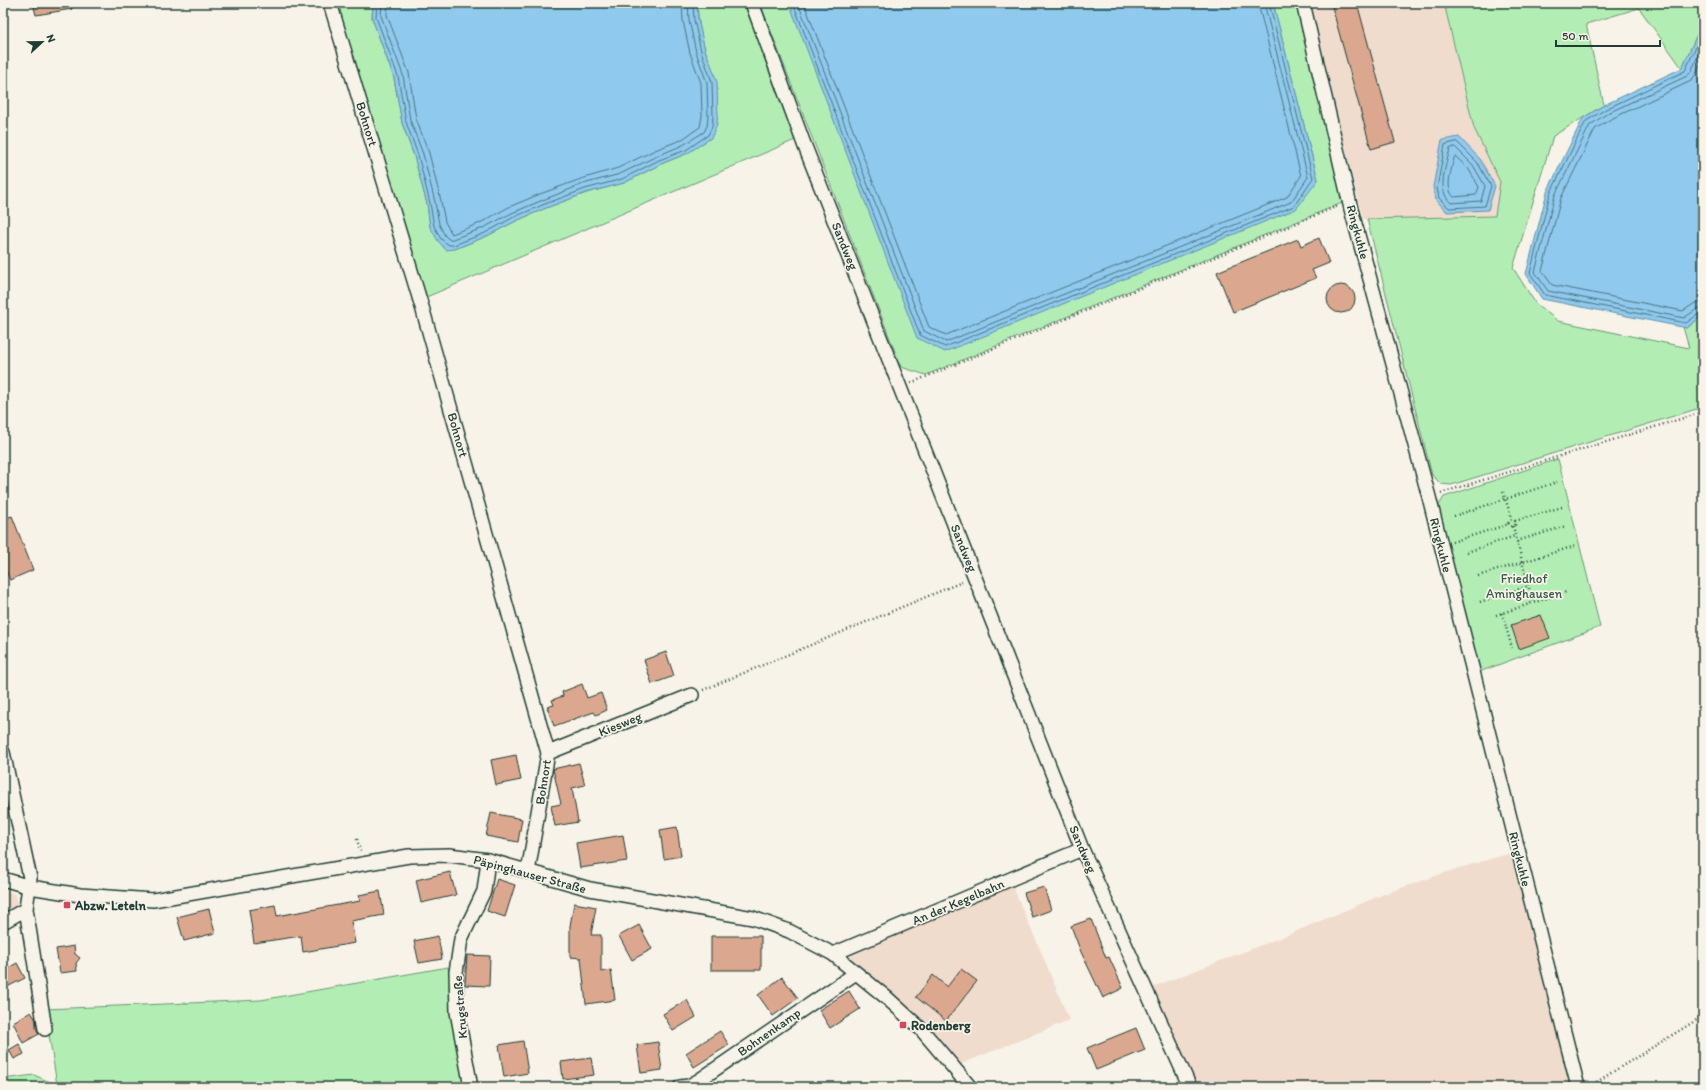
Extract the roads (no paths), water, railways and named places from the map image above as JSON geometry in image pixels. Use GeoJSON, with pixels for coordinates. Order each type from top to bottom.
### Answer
{"type":"FeatureCollection","features":[{"type":"Feature","properties":{"kind":"street","name":"Bohnort"},"geometry":{"type":"LineString","coordinates":[[330,3],[422,307],[548,753],[528,872]]}},
{"type":"Feature","properties":{"kind":"street","name":"Sandweg"},"geometry":{"type":"LineString","coordinates":[[752,3],[804,144],[1082,849],[1190,1087]]}},
{"type":"Feature","properties":{"kind":"street","name":"Ringkuhle"},"geometry":{"type":"LineString","coordinates":[[1303,3],[1349,201],[1429,497],[1578,1087]]}},
{"type":"Feature","properties":{"kind":"street","name":"Kiesweg"},"geometry":{"type":"LineString","coordinates":[[548,753],[692,695]]}},
{"type":"Feature","properties":{"kind":"street"},"geometry":{"type":"LineString","coordinates":[[3,752],[30,878],[26,910],[44,1029]]}},
{"type":"Feature","properties":{"kind":"street","name":"An der Kegelbahn"},"geometry":{"type":"LineString","coordinates":[[833,954],[1082,849]]}},
{"type":"Feature","properties":{"kind":"street","name":"Päpinghauser Straße"},"geometry":{"type":"LineString","coordinates":[[3,880],[30,887],[80,896],[153,900],[409,856],[449,855],[488,860],[590,889],[753,918],[789,931],[833,954],[887,998],[921,1029],[970,1087]]}},
{"type":"Feature","properties":{"kind":"street","name":"Krugstraße"},"geometry":{"type":"LineString","coordinates":[[471,1087],[457,1012],[456,972],[461,939],[484,890],[488,860]]}},
{"type":"Feature","properties":{"kind":"street"},"geometry":{"type":"LineString","coordinates":[[3,922],[26,910]]}},
{"type":"Feature","properties":{"kind":"street","name":"Bohnenkamp"},"geometry":{"type":"LineString","coordinates":[[680,1087],[690,1086],[698,1081],[856,973]]}},
{"type":"Feature","properties":{"kind":"water"},"geometry":{"type":"Polygon","coordinates":[[[373,3],[697,3],[698,19],[705,50],[717,82],[718,116],[716,128],[711,138],[688,153],[661,164],[624,183],[586,193],[546,208],[487,236],[455,249],[446,250],[438,241],[430,227],[427,204],[414,156],[402,123],[394,78],[372,18],[373,3]]]}},
{"type":"Feature","properties":{"kind":"water"},"geometry":{"type":"Polygon","coordinates":[[[789,3],[1273,3],[1318,180],[1296,209],[945,352],[917,338],[789,3]]]}},
{"type":"Feature","properties":{"kind":"water"},"geometry":{"type":"Polygon","coordinates":[[[1703,21],[1703,315],[1687,328],[1542,299],[1526,274],[1547,192],[1583,118],[1604,105],[1682,68],[1703,21]]]}},
{"type":"Feature","properties":{"kind":"water"},"geometry":{"type":"Polygon","coordinates":[[[1459,137],[1480,159],[1495,186],[1488,210],[1447,212],[1436,200],[1433,187],[1442,140],[1459,137]]]}},
{"type":"Feature","properties":{"kind":"place","name":"Abzw. Leteln"},"geometry":{"type":"Point","coordinates":[67,905]}},
{"type":"Feature","properties":{"kind":"place","name":"Rodenberg"},"geometry":{"type":"Point","coordinates":[903,1025]}},
{"type":"Feature","properties":{"kind":"park label","name":"Friedhof Aminghausen"},"geometry":{"type":"Point","coordinates":[1524,586]}}]}
